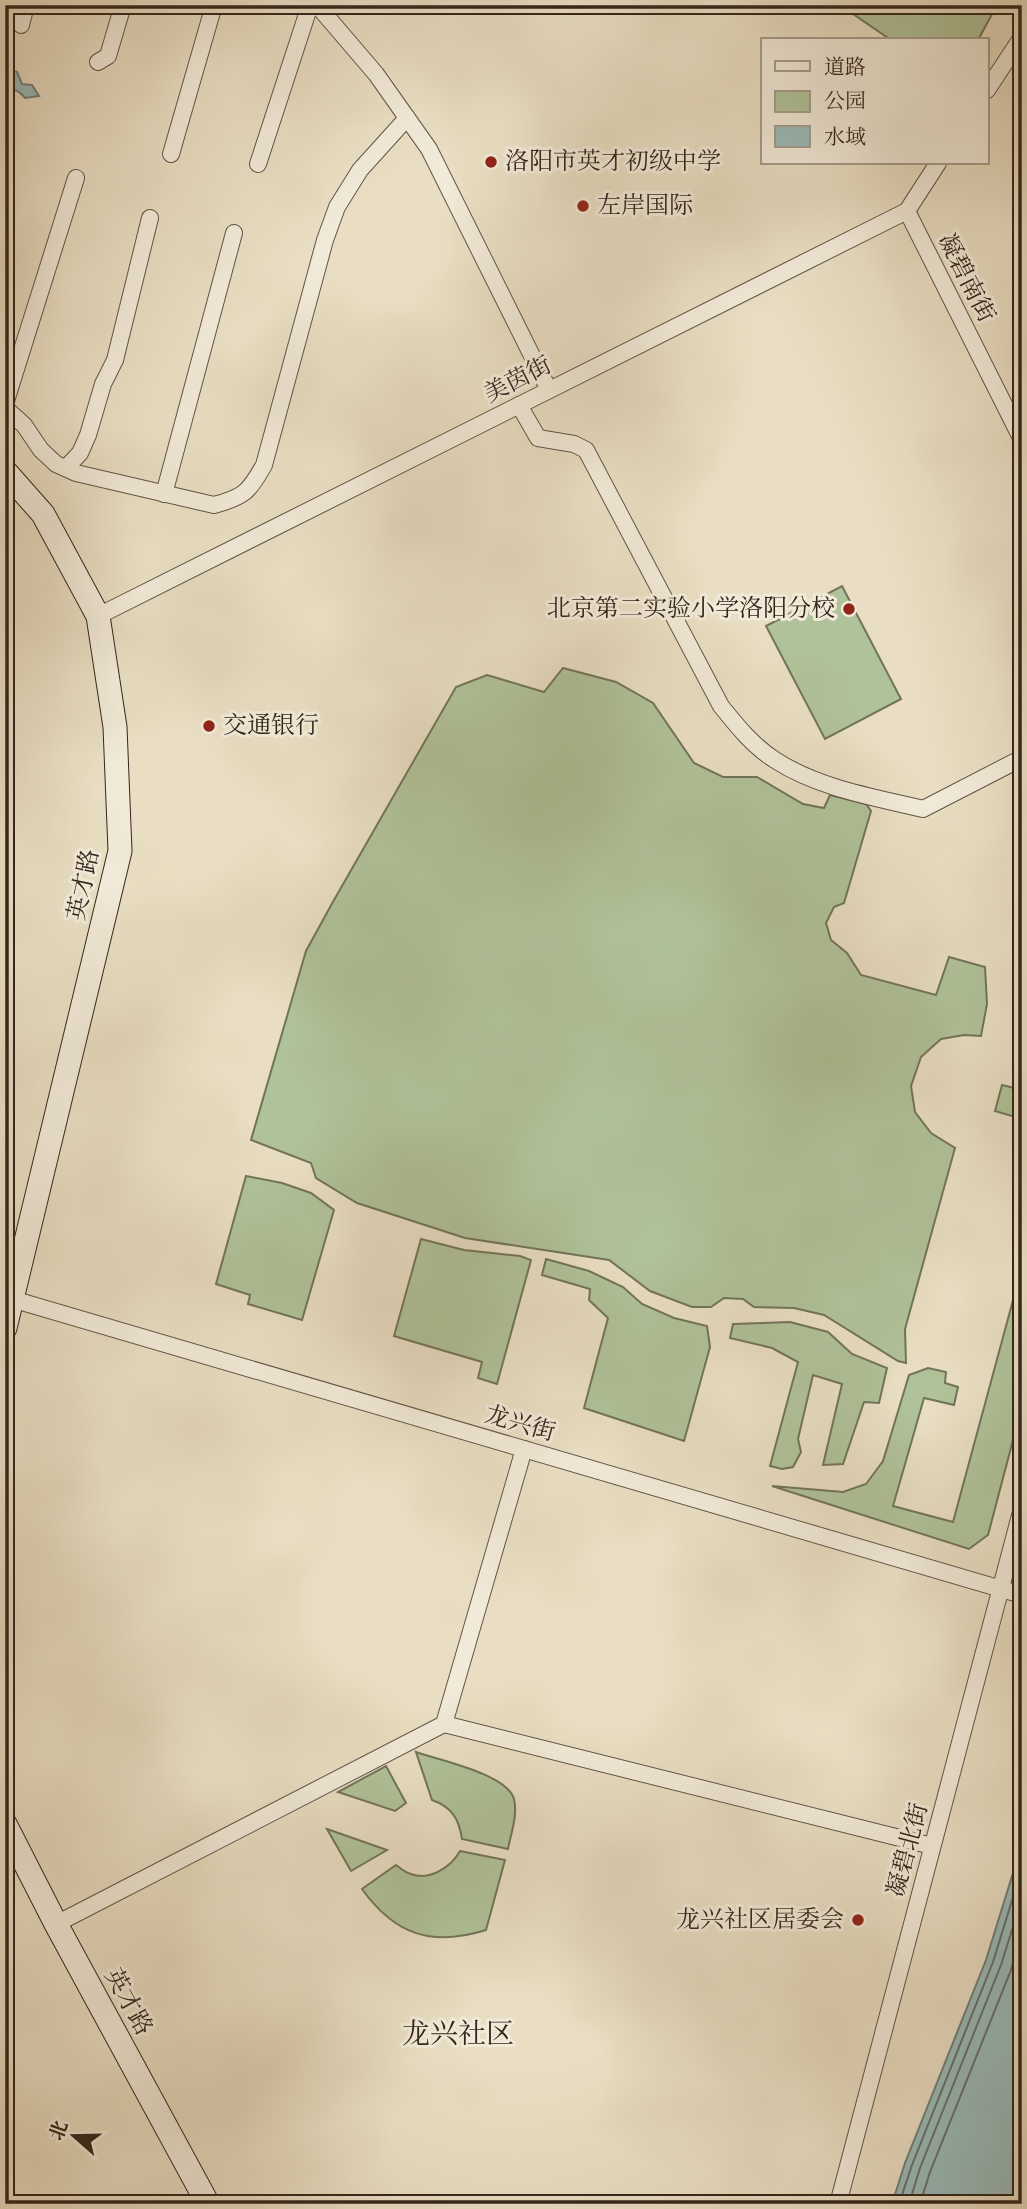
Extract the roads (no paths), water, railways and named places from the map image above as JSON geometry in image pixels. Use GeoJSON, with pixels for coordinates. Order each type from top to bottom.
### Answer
{"type":"FeatureCollection","features":[{"type":"Feature","properties":{"kind":"main road","name":"英才路"},"geometry":{"type":"LineString","coordinates":[[5,471],[43,513],[98,616],[115,727],[120,851],[8,1292]]}},
{"type":"Feature","properties":{"kind":"main road","name":"英才路"},"geometry":{"type":"LineString","coordinates":[[5,488],[34,519],[88,619],[105,726],[109,852],[8,1292],[5,1328]]}},
{"type":"Feature","properties":{"kind":"main road","name":"英才路"},"geometry":{"type":"LineString","coordinates":[[5,1824],[56,1924],[208,2204]]}},
{"type":"Feature","properties":{"kind":"main road","name":"英才路"},"geometry":{"type":"LineString","coordinates":[[5,1849],[47,1933],[193,2204]]}},
{"type":"Feature","properties":{"kind":"street"},"geometry":{"type":"LineString","coordinates":[[21,25],[26,5]]}},
{"type":"Feature","properties":{"kind":"street"},"geometry":{"type":"LineString","coordinates":[[98,62],[108,56],[123,5]]}},
{"type":"Feature","properties":{"kind":"street"},"geometry":{"type":"LineString","coordinates":[[172,155],[214,5]]}},
{"type":"Feature","properties":{"kind":"street"},"geometry":{"type":"LineString","coordinates":[[258,164],[310,5]]}},
{"type":"Feature","properties":{"kind":"street"},"geometry":{"type":"LineString","coordinates":[[317,5],[376,74],[429,149],[549,390]]}},
{"type":"Feature","properties":{"kind":"street"},"geometry":{"type":"LineString","coordinates":[[988,88],[1022,37]]}},
{"type":"Feature","properties":{"kind":"street"},"geometry":{"type":"LineString","coordinates":[[76,178],[5,406],[55,464],[76,474],[214,505],[236,499],[253,486],[264,465],[325,240],[337,206],[360,170],[407,117]]}},
{"type":"Feature","properties":{"kind":"street","name":"美茵街"},"geometry":{"type":"LineString","coordinates":[[98,616],[907,211],[938,164]]}},
{"type":"Feature","properties":{"kind":"street","name":"凝碧南街"},"geometry":{"type":"LineString","coordinates":[[907,211],[1022,440]]}},
{"type":"Feature","properties":{"kind":"street"},"geometry":{"type":"LineString","coordinates":[[66,468],[80,453],[103,384],[115,360],[150,218]]}},
{"type":"Feature","properties":{"kind":"street"},"geometry":{"type":"LineString","coordinates":[[164,494],[234,233]]}},
{"type":"Feature","properties":{"kind":"street"},"geometry":{"type":"LineString","coordinates":[[519,405],[538,438],[574,444],[586,450],[721,706],[742,732],[773,758],[801,775],[923,809],[1022,758]]}},
{"type":"Feature","properties":{"kind":"street","name":"龙兴街"},"geometry":{"type":"LineString","coordinates":[[8,1292],[524,1449],[1022,1595]]}},
{"type":"Feature","properties":{"kind":"street"},"geometry":{"type":"LineString","coordinates":[[444,1724],[524,1449]]}},
{"type":"Feature","properties":{"kind":"street","name":"凝碧北街"},"geometry":{"type":"LineString","coordinates":[[838,2204],[1022,1508]]}},
{"type":"Feature","properties":{"kind":"street"},"geometry":{"type":"LineString","coordinates":[[56,1924],[444,1724],[932,1846]]}},
{"type":"Feature","properties":{"kind":"water"},"geometry":{"type":"Polygon","coordinates":[[[5,53],[13,59],[9,63],[22,84],[32,85],[39,96],[25,98],[11,89],[5,90],[5,53]]]}},
{"type":"Feature","properties":{"kind":"water"},"geometry":{"type":"Polygon","coordinates":[[[1022,1844],[1022,2204],[892,2204],[905,2163],[986,1960],[1022,1844]]]}},
{"type":"Feature","properties":{"kind":"place","name":"洛阳市英才初级中学"},"geometry":{"type":"Point","coordinates":[491,162]}},
{"type":"Feature","properties":{"kind":"place","name":"左岸国际"},"geometry":{"type":"Point","coordinates":[583,206]}},
{"type":"Feature","properties":{"kind":"place","name":"北京第二实验小学洛阳分校"},"geometry":{"type":"Point","coordinates":[849,609]}},
{"type":"Feature","properties":{"kind":"place","name":"交通银行"},"geometry":{"type":"Point","coordinates":[209,726]}},
{"type":"Feature","properties":{"kind":"place","name":"龙兴社区居委会"},"geometry":{"type":"Point","coordinates":[858,1920]}},
{"type":"Feature","properties":{"kind":"district","name":"龙兴社区"},"geometry":{"type":"Point","coordinates":[458,2034]}}]}
